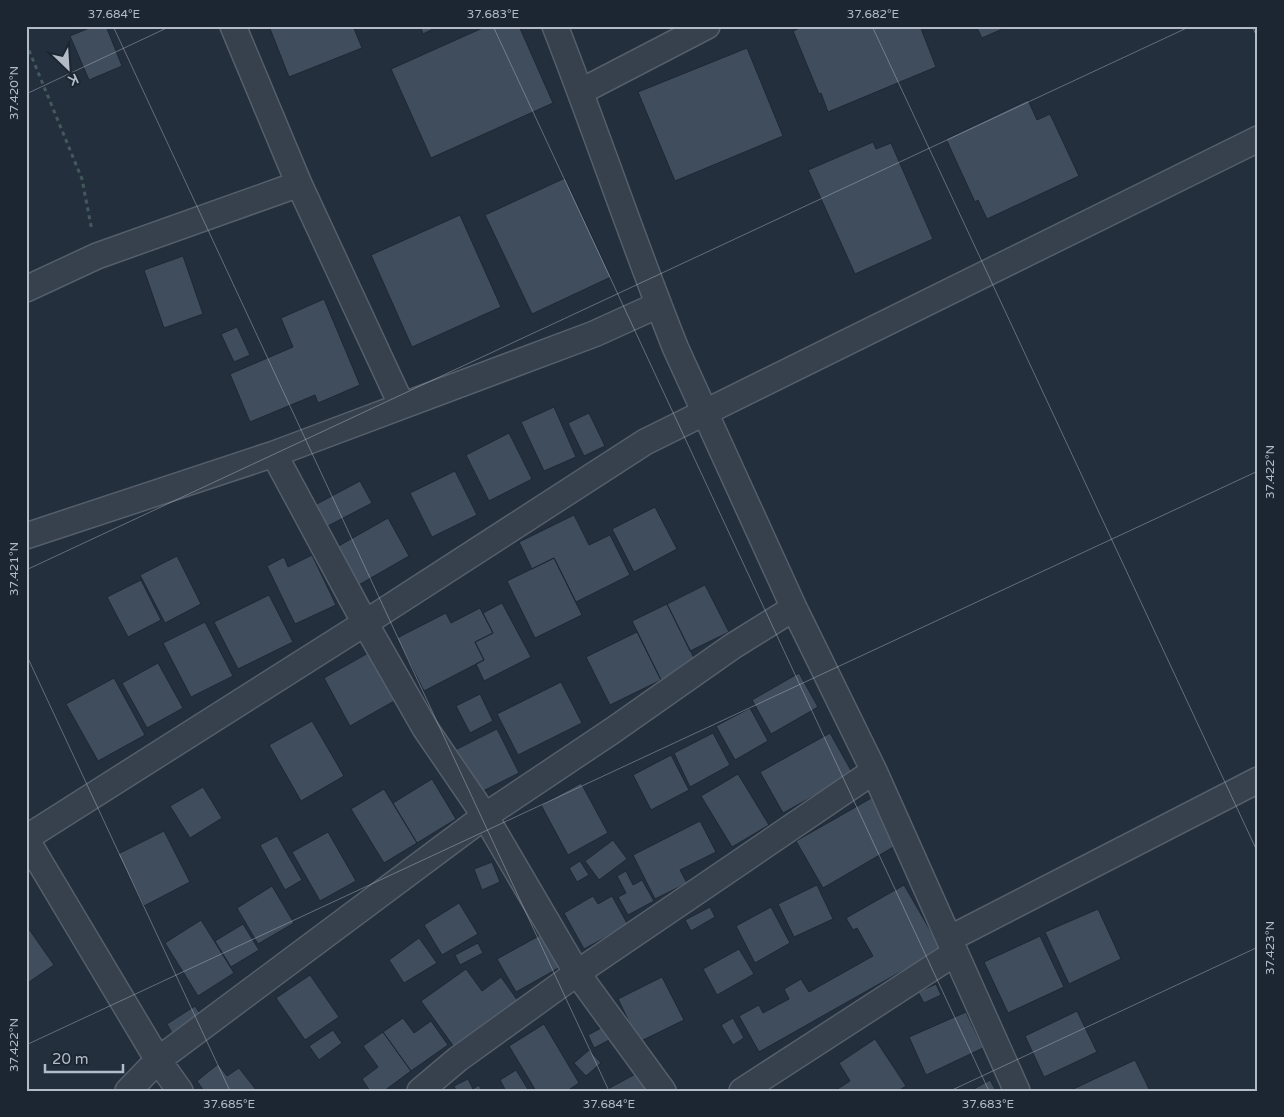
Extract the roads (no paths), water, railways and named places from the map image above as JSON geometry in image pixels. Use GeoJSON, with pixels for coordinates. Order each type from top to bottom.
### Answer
{"type":"FeatureCollection","features":[{"type":"Feature","properties":{"kind":"street"},"geometry":{"type":"LineString","coordinates":[[232,26],[299,184],[402,406]]}},
{"type":"Feature","properties":{"kind":"street"},"geometry":{"type":"LineString","coordinates":[[555,26],[676,349],[794,608],[874,771],[1016,1091]]}},
{"type":"Feature","properties":{"kind":"street"},"geometry":{"type":"LineString","coordinates":[[580,92],[707,26]]}},
{"type":"Feature","properties":{"kind":"street"},"geometry":{"type":"LineString","coordinates":[[180,1091],[158,1060],[26,839],[645,442],[1258,139]]}},
{"type":"Feature","properties":{"kind":"street"},"geometry":{"type":"LineString","coordinates":[[26,289],[97,256],[299,184]]}},
{"type":"Feature","properties":{"kind":"street"},"geometry":{"type":"LineString","coordinates":[[26,536],[274,454],[594,334],[658,305]]}},
{"type":"Feature","properties":{"kind":"street"},"geometry":{"type":"LineString","coordinates":[[274,454],[365,623],[425,728],[485,816],[577,973],[663,1091]]}},
{"type":"Feature","properties":{"kind":"street"},"geometry":{"type":"LineString","coordinates":[[128,1091],[158,1060],[485,816],[612,732],[734,646],[794,608]]}},
{"type":"Feature","properties":{"kind":"street"},"geometry":{"type":"LineString","coordinates":[[420,1091],[458,1058],[577,973],[874,771]]}},
{"type":"Feature","properties":{"kind":"street"},"geometry":{"type":"LineString","coordinates":[[742,1091],[952,946],[1258,780]]}}]}
